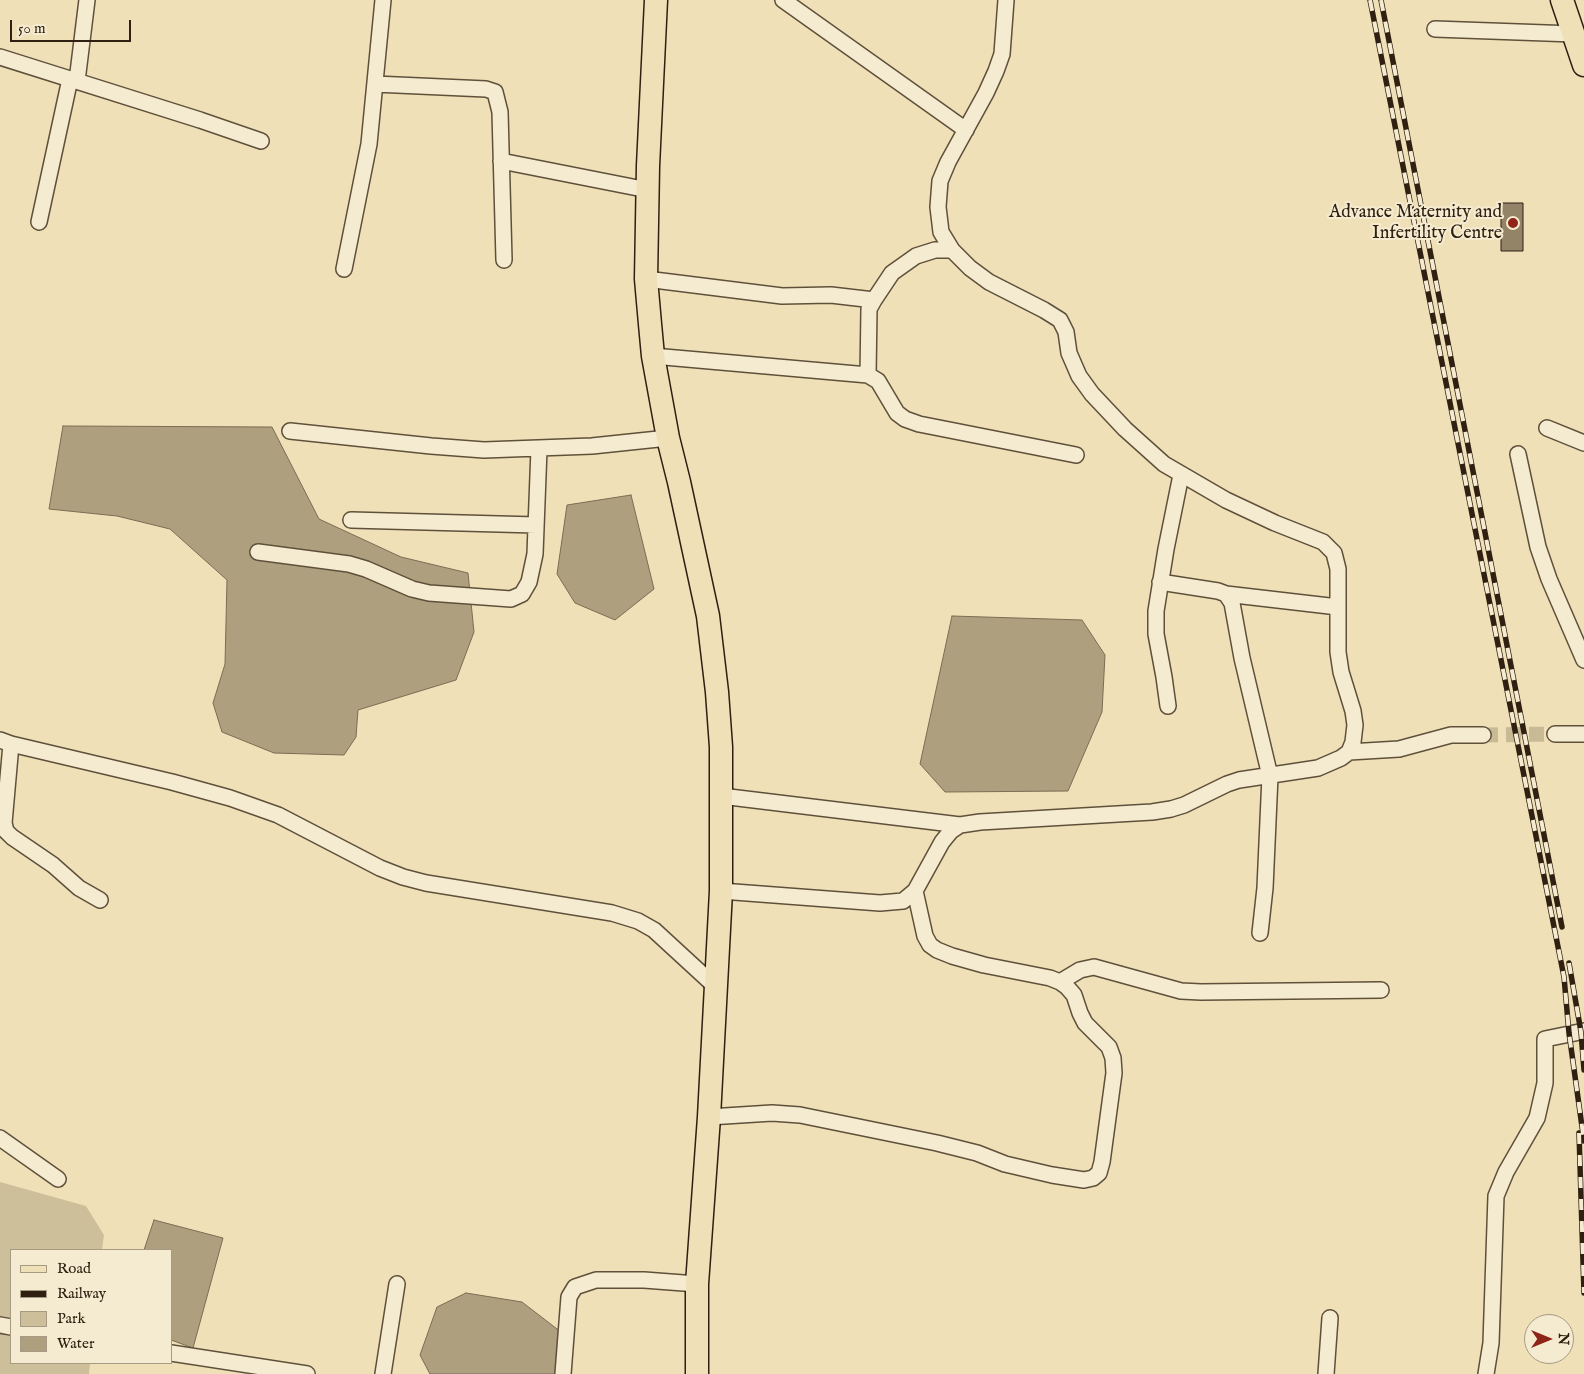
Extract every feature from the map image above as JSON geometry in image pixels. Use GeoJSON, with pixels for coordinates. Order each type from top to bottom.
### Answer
{"type":"FeatureCollection","features":[{"type":"Feature","properties":{"kind":"main road"},"geometry":{"type":"LineString","coordinates":[[656,0],[646,279],[653,356],[668,438],[708,616],[721,747],[721,891],[709,1117],[697,1284],[697,1374]]}},
{"type":"Feature","properties":{"kind":"main road"},"geometry":{"type":"LineString","coordinates":[[1562,0],[1584,65]]}},
{"type":"Feature","properties":{"kind":"street"},"geometry":{"type":"LineString","coordinates":[[39,222],[73,80],[87,0]]}},
{"type":"Feature","properties":{"kind":"street"},"geometry":{"type":"LineString","coordinates":[[344,269],[369,144],[383,0]]}},
{"type":"Feature","properties":{"kind":"street"},"geometry":{"type":"LineString","coordinates":[[784,0],[966,130]]}},
{"type":"Feature","properties":{"kind":"street"},"geometry":{"type":"LineString","coordinates":[[721,796],[960,825],[980,822],[1152,812],[1184,805],[1227,784],[1240,780],[1318,768],[1341,758],[1349,752],[1354,742],[1355,725],[1353,711],[1341,672],[1338,652],[1338,569],[1334,553],[1323,542],[1275,523],[1226,500],[1164,464],[1125,429],[1092,394],[1079,376],[1068,353],[1066,332],[1060,320],[989,282],[970,268],[952,250],[941,232],[938,207],[940,181],[948,162],[986,93],[1002,54],[1006,0]]}},
{"type":"Feature","properties":{"kind":"street"},"geometry":{"type":"LineString","coordinates":[[1435,29],[1574,34]]}},
{"type":"Feature","properties":{"kind":"street"},"geometry":{"type":"LineString","coordinates":[[0,57],[261,141]]}},
{"type":"Feature","properties":{"kind":"street"},"geometry":{"type":"LineString","coordinates":[[375,84],[486,89],[495,92],[500,112],[504,260]]}},
{"type":"Feature","properties":{"kind":"street"},"geometry":{"type":"LineString","coordinates":[[501,161],[648,190]]}},
{"type":"Feature","properties":{"kind":"street"},"geometry":{"type":"LineString","coordinates":[[868,375],[869,309],[892,273],[916,256],[936,250],[952,250]]}},
{"type":"Feature","properties":{"kind":"street"},"geometry":{"type":"LineString","coordinates":[[646,279],[782,296],[831,295],[874,300]]}},
{"type":"Feature","properties":{"kind":"street"},"geometry":{"type":"LineString","coordinates":[[653,356],[868,375],[878,381],[896,414],[905,419],[919,424],[1076,454]]}},
{"type":"Feature","properties":{"kind":"street"},"geometry":{"type":"LineString","coordinates":[[1547,428],[1584,443]]}},
{"type":"Feature","properties":{"kind":"street"},"geometry":{"type":"LineString","coordinates":[[290,431],[484,450],[592,446],[668,438]]}},
{"type":"Feature","properties":{"kind":"street"},"geometry":{"type":"LineString","coordinates":[[258,552],[349,564],[366,569],[412,590],[511,599],[522,594],[529,582],[535,554],[539,449]]}},
{"type":"Feature","properties":{"kind":"street"},"geometry":{"type":"LineString","coordinates":[[1518,454],[1538,547],[1549,579],[1584,660]]}},
{"type":"Feature","properties":{"kind":"street"},"geometry":{"type":"LineString","coordinates":[[1168,706],[1156,634],[1156,611],[1181,475]]}},
{"type":"Feature","properties":{"kind":"street"},"geometry":{"type":"LineString","coordinates":[[352,520],[536,525]]}},
{"type":"Feature","properties":{"kind":"street"},"geometry":{"type":"LineString","coordinates":[[1160,582],[1218,591],[1226,594],[1338,607]]}},
{"type":"Feature","properties":{"kind":"street"},"geometry":{"type":"LineString","coordinates":[[1226,594],[1232,603],[1242,658],[1270,776],[1265,888],[1260,933]]}},
{"type":"Feature","properties":{"kind":"street"},"geometry":{"type":"LineString","coordinates":[[1555,734],[1584,734]]}},
{"type":"Feature","properties":{"kind":"street"},"geometry":{"type":"LineString","coordinates":[[1349,752],[1399,749],[1451,735],[1483,735]]}},
{"type":"Feature","properties":{"kind":"street"},"geometry":{"type":"LineString","coordinates":[[100,900],[79,888],[53,865],[12,837],[6,830],[4,823],[5,742],[172,782],[230,798],[278,815],[380,868],[402,877],[426,883],[612,913],[638,921],[654,930],[716,987]]}},
{"type":"Feature","properties":{"kind":"street"},"geometry":{"type":"LineString","coordinates":[[721,891],[880,903],[903,901],[914,891],[942,842],[950,832],[960,825]]}},
{"type":"Feature","properties":{"kind":"street"},"geometry":{"type":"LineString","coordinates":[[709,1117],[772,1113],[800,1115],[937,1143],[977,1153],[1005,1164],[1052,1175],[1084,1180],[1093,1178],[1099,1173],[1114,1073],[1113,1058],[1109,1047],[1085,1023],[1074,995],[1068,987],[1060,982],[1050,978],[984,965],[937,950],[930,945],[925,936],[914,891]]}},
{"type":"Feature","properties":{"kind":"street"},"geometry":{"type":"LineString","coordinates":[[1060,982],[1080,970],[1094,967],[1167,988],[1200,992],[1381,990]]}},
{"type":"Feature","properties":{"kind":"street"},"geometry":{"type":"LineString","coordinates":[[1486,1374],[1491,1343],[1496,1196],[1506,1172],[1537,1118],[1544,1083],[1545,1039],[1584,1031]]}},
{"type":"Feature","properties":{"kind":"street"},"geometry":{"type":"LineString","coordinates":[[0,1138],[58,1179]]}},
{"type":"Feature","properties":{"kind":"street"},"geometry":{"type":"LineString","coordinates":[[563,1374],[569,1297],[574,1287],[596,1280],[644,1280],[697,1284]]}},
{"type":"Feature","properties":{"kind":"street"},"geometry":{"type":"LineString","coordinates":[[383,1374],[397,1284]]}},
{"type":"Feature","properties":{"kind":"street"},"geometry":{"type":"LineString","coordinates":[[1326,1374],[1330,1318]]}},
{"type":"Feature","properties":{"kind":"street"},"geometry":{"type":"LineString","coordinates":[[172,1353],[307,1374]]}},
{"type":"Feature","properties":{"kind":"green space"},"geometry":{"type":"Polygon","coordinates":[[[0,1182],[86,1206],[104,1235],[102,1249],[10,1249],[10,1364],[90,1364],[89,1374],[0,1374],[0,1182]]]}},
{"type":"Feature","properties":{"kind":"water"},"geometry":{"type":"Polygon","coordinates":[[[63,426],[272,427],[319,519],[401,557],[468,573],[474,632],[456,680],[358,710],[356,737],[344,755],[274,753],[222,732],[213,703],[225,664],[227,580],[170,529],[117,516],[49,509],[63,426]]]}},
{"type":"Feature","properties":{"kind":"water"},"geometry":{"type":"Polygon","coordinates":[[[631,495],[654,589],[615,620],[575,603],[557,574],[567,505],[631,495]]]}},
{"type":"Feature","properties":{"kind":"water"},"geometry":{"type":"Polygon","coordinates":[[[952,616],[1082,620],[1105,655],[1102,712],[1068,791],[945,792],[920,764],[952,616]]]}},
{"type":"Feature","properties":{"kind":"water"},"geometry":{"type":"Polygon","coordinates":[[[154,1220],[223,1238],[193,1348],[172,1340],[172,1249],[144,1249],[154,1220]]]}},
{"type":"Feature","properties":{"kind":"water"},"geometry":{"type":"Polygon","coordinates":[[[466,1293],[522,1302],[561,1332],[558,1374],[430,1374],[420,1355],[437,1307],[466,1293]]]}},
{"type":"Feature","properties":{"kind":"building"},"geometry":{"type":"Polygon","coordinates":[[[1501,203],[1523,203],[1523,251],[1501,251],[1501,203]]]}},
{"type":"Feature","properties":{"kind":"tunnel"},"geometry":{"type":"LineString","coordinates":[[1483,735],[1555,734]]}},
{"type":"Feature","properties":{"kind":"railway"},"geometry":{"type":"LineString","coordinates":[[1370,0],[1564,977],[1569,1033],[1584,1141]]}},
{"type":"Feature","properties":{"kind":"railway"},"geometry":{"type":"LineString","coordinates":[[1381,0],[1562,927]]}},
{"type":"Feature","properties":{"kind":"railway"},"geometry":{"type":"LineString","coordinates":[[1569,963],[1581,1032],[1584,1070]]}},
{"type":"Feature","properties":{"kind":"railway"},"geometry":{"type":"LineString","coordinates":[[1579,1133],[1584,1293]]}},
{"type":"Feature","properties":{"kind":"place","name":"Advance Maternity and Infertility Centre"},"geometry":{"type":"Point","coordinates":[1513,223]}}]}
